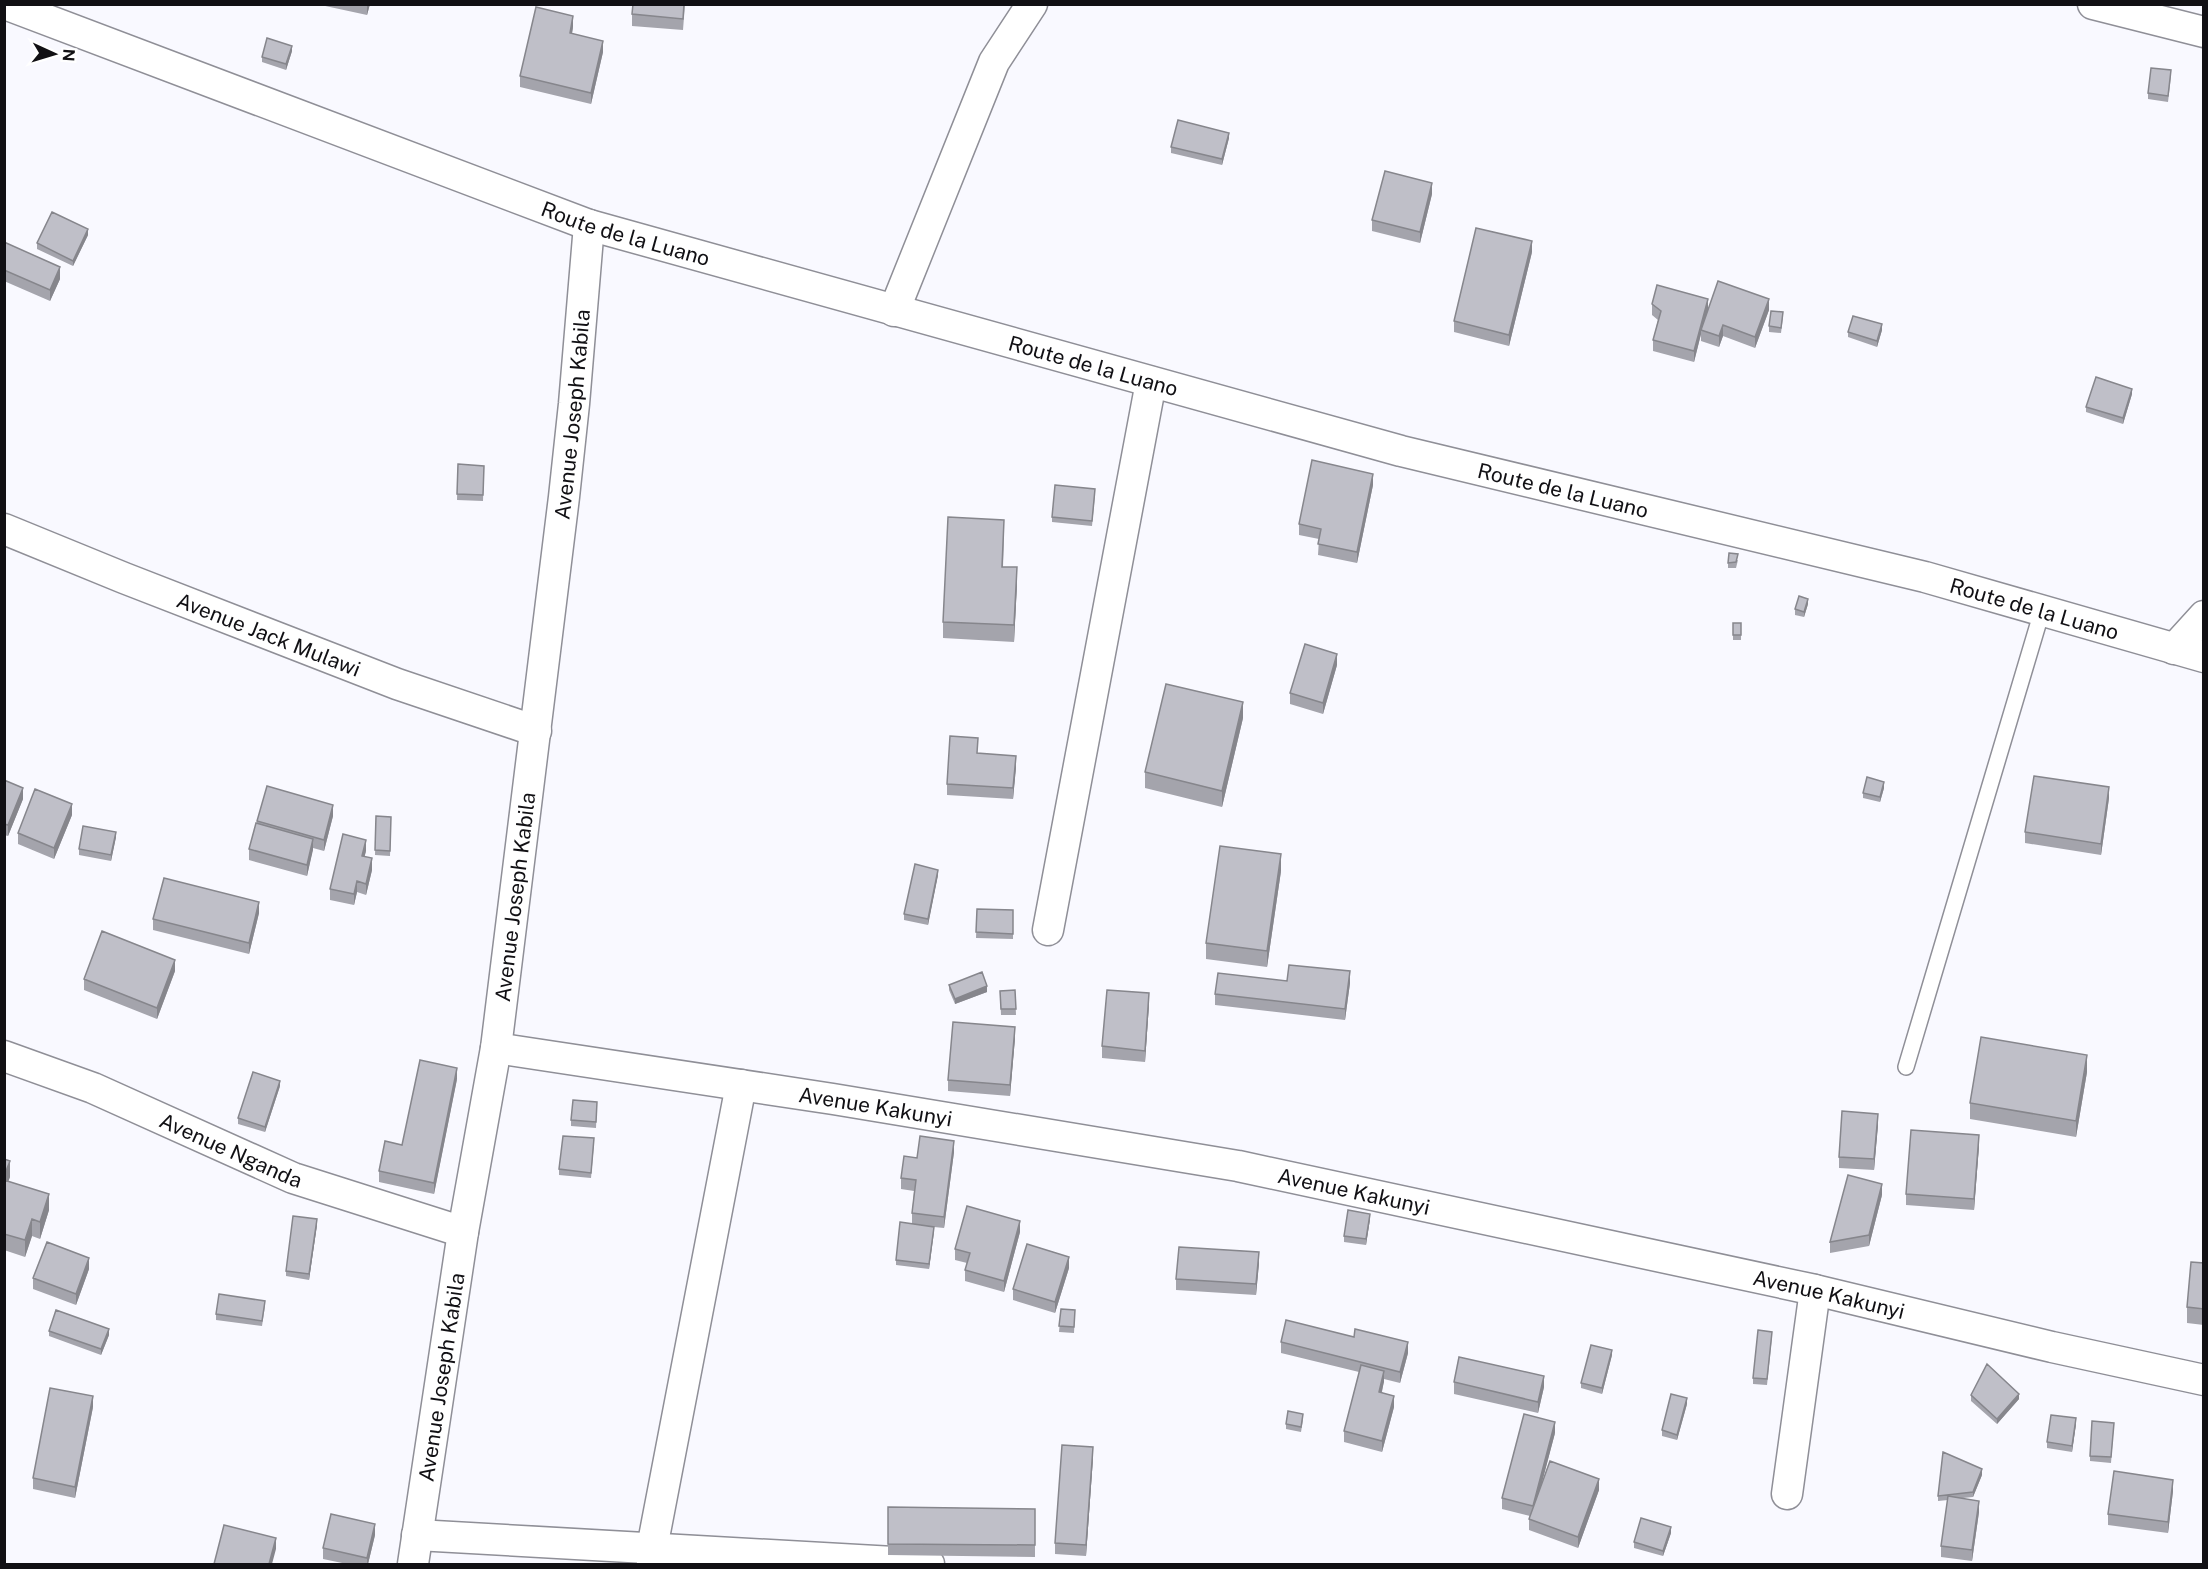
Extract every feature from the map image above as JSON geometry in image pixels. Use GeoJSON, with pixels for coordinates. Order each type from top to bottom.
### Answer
{"type":"FeatureCollection","features":[{"type":"Feature","properties":{"kind":"street","name":"Route de la Luano"},"geometry":{"type":"LineString","coordinates":[[5,4],[589,225],[1401,451],[1925,577],[2204,657]]}},
{"type":"Feature","properties":{"kind":"street"},"geometry":{"type":"LineString","coordinates":[[894,311],[994,62],[1032,4]]}},
{"type":"Feature","properties":{"kind":"street"},"geometry":{"type":"LineString","coordinates":[[2093,4],[2204,32]]}},
{"type":"Feature","properties":{"kind":"street","name":"Avenue Joseph Kabila"},"geometry":{"type":"LineString","coordinates":[[413,1564],[463,1232],[496,1048],[573,415],[589,225]]}},
{"type":"Feature","properties":{"kind":"street"},"geometry":{"type":"LineString","coordinates":[[1048,930],[1150,382]]}},
{"type":"Feature","properties":{"kind":"street","name":"Avenue Jack Mulawi"},"geometry":{"type":"LineString","coordinates":[[4,529],[397,684],[536,731]]}},
{"type":"Feature","properties":{"kind":"street"},"geometry":{"type":"LineString","coordinates":[[2174,649],[2204,616]]}},
{"type":"Feature","properties":{"kind":"street","name":"Avenue Kakunyi"},"geometry":{"type":"LineString","coordinates":[[496,1048],[741,1085],[1238,1166],[1815,1290],[2052,1347],[2204,1380]]}},
{"type":"Feature","properties":{"kind":"street","name":"Avenue Nganda"},"geometry":{"type":"LineString","coordinates":[[4,1056],[93,1088],[293,1178],[463,1232]]}},
{"type":"Feature","properties":{"kind":"street"},"geometry":{"type":"LineString","coordinates":[[652,1556],[741,1085]]}},
{"type":"Feature","properties":{"kind":"street"},"geometry":{"type":"LineString","coordinates":[[1787,1494],[1815,1290]]}},
{"type":"Feature","properties":{"kind":"street"},"geometry":{"type":"LineString","coordinates":[[417,1535],[652,1556],[929,1564]]}},
{"type":"Feature","properties":{"kind":"lane"},"geometry":{"type":"LineString","coordinates":[[1906,1067],[2042,611]]}},
{"type":"Feature","properties":{"kind":"building"},"geometry":{"type":"Polygon","coordinates":[[[633,4],[684,4],[683,19],[632,14],[633,4]]]}},
{"type":"Feature","properties":{"kind":"building"},"geometry":{"type":"Polygon","coordinates":[[[536,7],[573,16],[570,33],[603,41],[591,93],[520,76],[536,7]]]}},
{"type":"Feature","properties":{"kind":"building"},"geometry":{"type":"Polygon","coordinates":[[[267,38],[292,46],[286,64],[262,57],[267,38]]]}},
{"type":"Feature","properties":{"kind":"building"},"geometry":{"type":"Polygon","coordinates":[[[2151,68],[2171,70],[2168,96],[2148,93],[2151,68]]]}},
{"type":"Feature","properties":{"kind":"building"},"geometry":{"type":"Polygon","coordinates":[[[1178,120],[1229,133],[1222,159],[1171,147],[1178,120]]]}},
{"type":"Feature","properties":{"kind":"building"},"geometry":{"type":"Polygon","coordinates":[[[1385,171],[1432,183],[1420,232],[1372,220],[1385,171]]]}},
{"type":"Feature","properties":{"kind":"building"},"geometry":{"type":"Polygon","coordinates":[[[52,212],[88,229],[73,261],[37,243],[52,212]]]}},
{"type":"Feature","properties":{"kind":"building"},"geometry":{"type":"Polygon","coordinates":[[[1476,228],[1532,241],[1509,335],[1454,321],[1476,228]]]}},
{"type":"Feature","properties":{"kind":"building"},"geometry":{"type":"Polygon","coordinates":[[[4,242],[60,267],[50,290],[4,270],[4,242]]]}},
{"type":"Feature","properties":{"kind":"building"},"geometry":{"type":"Polygon","coordinates":[[[1718,281],[1769,299],[1755,337],[1723,325],[1719,336],[1701,330],[1718,281]]]}},
{"type":"Feature","properties":{"kind":"building"},"geometry":{"type":"Polygon","coordinates":[[[1657,285],[1708,299],[1694,351],[1653,340],[1661,311],[1652,304],[1657,285]]]}},
{"type":"Feature","properties":{"kind":"building"},"geometry":{"type":"Polygon","coordinates":[[[1771,311],[1783,312],[1781,328],[1769,326],[1771,311]]]}},
{"type":"Feature","properties":{"kind":"building"},"geometry":{"type":"Polygon","coordinates":[[[1853,316],[1882,324],[1877,341],[1848,332],[1853,316]]]}},
{"type":"Feature","properties":{"kind":"building"},"geometry":{"type":"Polygon","coordinates":[[[2096,377],[2132,389],[2123,418],[2086,407],[2096,377]]]}},
{"type":"Feature","properties":{"kind":"building"},"geometry":{"type":"Polygon","coordinates":[[[1312,460],[1373,474],[1357,552],[1318,544],[1321,529],[1299,524],[1312,460]]]}},
{"type":"Feature","properties":{"kind":"building"},"geometry":{"type":"Polygon","coordinates":[[[458,464],[484,466],[483,495],[457,494],[458,464]]]}},
{"type":"Feature","properties":{"kind":"building"},"geometry":{"type":"Polygon","coordinates":[[[1055,485],[1095,489],[1092,521],[1052,517],[1055,485]]]}},
{"type":"Feature","properties":{"kind":"building"},"geometry":{"type":"Polygon","coordinates":[[[948,517],[1004,520],[1002,567],[1017,567],[1014,625],[943,622],[948,517]]]}},
{"type":"Feature","properties":{"kind":"building"},"geometry":{"type":"Polygon","coordinates":[[[1729,553],[1738,554],[1736,562],[1728,563],[1729,553]]]}},
{"type":"Feature","properties":{"kind":"building"},"geometry":{"type":"Polygon","coordinates":[[[1799,596],[1808,599],[1804,612],[1795,609],[1799,596]]]}},
{"type":"Feature","properties":{"kind":"building"},"geometry":{"type":"Polygon","coordinates":[[[1733,623],[1741,623],[1741,635],[1733,635],[1733,623]]]}},
{"type":"Feature","properties":{"kind":"building"},"geometry":{"type":"Polygon","coordinates":[[[1305,644],[1337,654],[1323,703],[1290,693],[1305,644]]]}},
{"type":"Feature","properties":{"kind":"building"},"geometry":{"type":"Polygon","coordinates":[[[1166,684],[1243,702],[1222,791],[1145,772],[1166,684]]]}},
{"type":"Feature","properties":{"kind":"building"},"geometry":{"type":"Polygon","coordinates":[[[950,736],[978,738],[977,753],[1016,756],[1013,788],[947,784],[950,736]]]}},
{"type":"Feature","properties":{"kind":"building"},"geometry":{"type":"Polygon","coordinates":[[[2034,776],[2109,787],[2101,844],[2025,832],[2034,776]]]}},
{"type":"Feature","properties":{"kind":"building"},"geometry":{"type":"Polygon","coordinates":[[[1867,777],[1884,782],[1880,797],[1863,793],[1867,777]]]}},
{"type":"Feature","properties":{"kind":"building"},"geometry":{"type":"Polygon","coordinates":[[[4,780],[23,788],[8,825],[4,824],[4,780]]]}},
{"type":"Feature","properties":{"kind":"building"},"geometry":{"type":"Polygon","coordinates":[[[267,786],[333,805],[324,840],[257,821],[267,786]]]}},
{"type":"Feature","properties":{"kind":"building"},"geometry":{"type":"Polygon","coordinates":[[[35,789],[72,804],[54,848],[18,833],[35,789]]]}},
{"type":"Feature","properties":{"kind":"building"},"geometry":{"type":"Polygon","coordinates":[[[376,816],[391,817],[390,851],[375,850],[376,816]]]}},
{"type":"Feature","properties":{"kind":"building"},"geometry":{"type":"Polygon","coordinates":[[[256,823],[313,839],[307,865],[249,849],[256,823]]]}},
{"type":"Feature","properties":{"kind":"building"},"geometry":{"type":"Polygon","coordinates":[[[83,826],[116,832],[111,855],[79,849],[83,826]]]}},
{"type":"Feature","properties":{"kind":"building"},"geometry":{"type":"Polygon","coordinates":[[[343,834],[366,840],[362,856],[372,858],[366,884],[357,881],[354,894],[330,889],[343,834]]]}},
{"type":"Feature","properties":{"kind":"building"},"geometry":{"type":"Polygon","coordinates":[[[1220,846],[1281,854],[1267,951],[1206,943],[1220,846]]]}},
{"type":"Feature","properties":{"kind":"building"},"geometry":{"type":"Polygon","coordinates":[[[915,864],[938,870],[928,919],[904,914],[915,864]]]}},
{"type":"Feature","properties":{"kind":"building"},"geometry":{"type":"Polygon","coordinates":[[[164,878],[259,902],[249,943],[153,919],[164,878]]]}},
{"type":"Feature","properties":{"kind":"building"},"geometry":{"type":"Polygon","coordinates":[[[977,909],[1013,910],[1013,934],[976,932],[977,909]]]}},
{"type":"Feature","properties":{"kind":"building"},"geometry":{"type":"Polygon","coordinates":[[[102,931],[175,960],[157,1008],[84,979],[102,931]]]}},
{"type":"Feature","properties":{"kind":"building"},"geometry":{"type":"Polygon","coordinates":[[[1289,965],[1350,971],[1345,1009],[1215,994],[1218,973],[1287,981],[1289,965]]]}},
{"type":"Feature","properties":{"kind":"building"},"geometry":{"type":"Polygon","coordinates":[[[982,972],[987,986],[955,999],[949,985],[982,972]]]}},
{"type":"Feature","properties":{"kind":"building"},"geometry":{"type":"Polygon","coordinates":[[[1015,990],[1016,1009],[1001,1009],[1000,991],[1015,990]]]}},
{"type":"Feature","properties":{"kind":"building"},"geometry":{"type":"Polygon","coordinates":[[[1107,990],[1149,993],[1145,1051],[1102,1046],[1107,990]]]}},
{"type":"Feature","properties":{"kind":"building"},"geometry":{"type":"Polygon","coordinates":[[[953,1022],[1015,1027],[1010,1085],[948,1080],[953,1022]]]}},
{"type":"Feature","properties":{"kind":"building"},"geometry":{"type":"Polygon","coordinates":[[[1981,1037],[2087,1055],[2076,1121],[1970,1103],[1981,1037]]]}},
{"type":"Feature","properties":{"kind":"building"},"geometry":{"type":"Polygon","coordinates":[[[420,1060],[457,1068],[434,1183],[379,1171],[385,1141],[402,1145],[420,1060]]]}},
{"type":"Feature","properties":{"kind":"building"},"geometry":{"type":"Polygon","coordinates":[[[253,1072],[280,1081],[265,1127],[238,1118],[253,1072]]]}},
{"type":"Feature","properties":{"kind":"building"},"geometry":{"type":"Polygon","coordinates":[[[573,1100],[597,1102],[596,1122],[571,1120],[573,1100]]]}},
{"type":"Feature","properties":{"kind":"building"},"geometry":{"type":"Polygon","coordinates":[[[1842,1111],[1878,1114],[1874,1159],[1839,1157],[1842,1111]]]}},
{"type":"Feature","properties":{"kind":"building"},"geometry":{"type":"Polygon","coordinates":[[[1911,1130],[1979,1135],[1974,1199],[1906,1194],[1911,1130]]]}},
{"type":"Feature","properties":{"kind":"building"},"geometry":{"type":"Polygon","coordinates":[[[563,1136],[594,1138],[591,1173],[559,1169],[563,1136]]]}},
{"type":"Feature","properties":{"kind":"building"},"geometry":{"type":"Polygon","coordinates":[[[920,1136],[954,1141],[944,1217],[912,1213],[916,1180],[901,1178],[904,1156],[917,1158],[920,1136]]]}},
{"type":"Feature","properties":{"kind":"building"},"geometry":{"type":"Polygon","coordinates":[[[4,1159],[10,1161],[4,1176],[4,1159]]]}},
{"type":"Feature","properties":{"kind":"building"},"geometry":{"type":"Polygon","coordinates":[[[1848,1175],[1882,1184],[1869,1235],[1830,1242],[1848,1175]]]}},
{"type":"Feature","properties":{"kind":"building"},"geometry":{"type":"Polygon","coordinates":[[[4,1180],[49,1194],[40,1222],[32,1219],[25,1240],[4,1234],[4,1180]]]}},
{"type":"Feature","properties":{"kind":"building"},"geometry":{"type":"Polygon","coordinates":[[[967,1206],[1020,1221],[1004,1281],[965,1270],[970,1253],[955,1249],[967,1206]]]}},
{"type":"Feature","properties":{"kind":"building"},"geometry":{"type":"Polygon","coordinates":[[[1348,1210],[1370,1214],[1366,1239],[1344,1236],[1348,1210]]]}},
{"type":"Feature","properties":{"kind":"building"},"geometry":{"type":"Polygon","coordinates":[[[293,1216],[317,1219],[309,1274],[286,1271],[293,1216]]]}},
{"type":"Feature","properties":{"kind":"building"},"geometry":{"type":"Polygon","coordinates":[[[900,1222],[934,1227],[929,1264],[896,1260],[900,1222]]]}},
{"type":"Feature","properties":{"kind":"building"},"geometry":{"type":"Polygon","coordinates":[[[47,1242],[89,1258],[76,1294],[33,1278],[47,1242]]]}},
{"type":"Feature","properties":{"kind":"building"},"geometry":{"type":"Polygon","coordinates":[[[1027,1244],[1069,1257],[1055,1302],[1013,1289],[1027,1244]]]}},
{"type":"Feature","properties":{"kind":"building"},"geometry":{"type":"Polygon","coordinates":[[[1179,1247],[1259,1252],[1256,1284],[1176,1279],[1179,1247]]]}},
{"type":"Feature","properties":{"kind":"building"},"geometry":{"type":"Polygon","coordinates":[[[2191,1262],[2204,1263],[2204,1309],[2187,1307],[2191,1262]]]}},
{"type":"Feature","properties":{"kind":"building"},"geometry":{"type":"Polygon","coordinates":[[[219,1294],[265,1301],[262,1321],[216,1314],[219,1294]]]}},
{"type":"Feature","properties":{"kind":"building"},"geometry":{"type":"Polygon","coordinates":[[[1061,1309],[1075,1310],[1074,1327],[1059,1326],[1061,1309]]]}},
{"type":"Feature","properties":{"kind":"building"},"geometry":{"type":"Polygon","coordinates":[[[56,1310],[109,1329],[101,1349],[49,1331],[56,1310]]]}},
{"type":"Feature","properties":{"kind":"building"},"geometry":{"type":"Polygon","coordinates":[[[1286,1320],[1354,1337],[1355,1329],[1408,1342],[1400,1372],[1281,1342],[1286,1320]]]}},
{"type":"Feature","properties":{"kind":"building"},"geometry":{"type":"Polygon","coordinates":[[[1758,1330],[1772,1332],[1767,1379],[1753,1378],[1758,1330]]]}},
{"type":"Feature","properties":{"kind":"building"},"geometry":{"type":"Polygon","coordinates":[[[1591,1345],[1612,1350],[1602,1388],[1581,1383],[1591,1345]]]}},
{"type":"Feature","properties":{"kind":"building"},"geometry":{"type":"Polygon","coordinates":[[[1459,1357],[1544,1376],[1538,1402],[1454,1382],[1459,1357]]]}},
{"type":"Feature","properties":{"kind":"building"},"geometry":{"type":"Polygon","coordinates":[[[1987,1364],[2019,1394],[1997,1419],[1971,1395],[1987,1364]]]}},
{"type":"Feature","properties":{"kind":"building"},"geometry":{"type":"Polygon","coordinates":[[[1361,1365],[1384,1371],[1379,1392],[1394,1396],[1382,1441],[1344,1431],[1361,1365]]]}},
{"type":"Feature","properties":{"kind":"building"},"geometry":{"type":"Polygon","coordinates":[[[50,1388],[93,1396],[75,1487],[33,1478],[50,1388]]]}},
{"type":"Feature","properties":{"kind":"building"},"geometry":{"type":"Polygon","coordinates":[[[1671,1394],[1687,1398],[1677,1435],[1662,1430],[1671,1394]]]}},
{"type":"Feature","properties":{"kind":"building"},"geometry":{"type":"Polygon","coordinates":[[[1288,1411],[1303,1414],[1301,1427],[1286,1424],[1288,1411]]]}},
{"type":"Feature","properties":{"kind":"building"},"geometry":{"type":"Polygon","coordinates":[[[1524,1414],[1555,1422],[1533,1506],[1502,1498],[1524,1414]]]}},
{"type":"Feature","properties":{"kind":"building"},"geometry":{"type":"Polygon","coordinates":[[[2051,1415],[2076,1418],[2072,1446],[2047,1442],[2051,1415]]]}},
{"type":"Feature","properties":{"kind":"building"},"geometry":{"type":"Polygon","coordinates":[[[2092,1421],[2114,1423],[2111,1457],[2090,1456],[2092,1421]]]}},
{"type":"Feature","properties":{"kind":"building"},"geometry":{"type":"Polygon","coordinates":[[[1062,1445],[1093,1447],[1086,1545],[1055,1543],[1062,1445]]]}},
{"type":"Feature","properties":{"kind":"building"},"geometry":{"type":"Polygon","coordinates":[[[1943,1452],[1982,1469],[1973,1492],[1938,1496],[1943,1452]]]}},
{"type":"Feature","properties":{"kind":"building"},"geometry":{"type":"Polygon","coordinates":[[[1550,1461],[1599,1479],[1578,1537],[1529,1519],[1550,1461]]]}},
{"type":"Feature","properties":{"kind":"building"},"geometry":{"type":"Polygon","coordinates":[[[2114,1471],[2173,1480],[2168,1522],[2108,1514],[2114,1471]]]}},
{"type":"Feature","properties":{"kind":"building"},"geometry":{"type":"Polygon","coordinates":[[[1948,1496],[1979,1501],[1972,1550],[1941,1546],[1948,1496]]]}},
{"type":"Feature","properties":{"kind":"building"},"geometry":{"type":"Polygon","coordinates":[[[888,1507],[1035,1509],[1035,1545],[888,1544],[888,1507]]]}},
{"type":"Feature","properties":{"kind":"building"},"geometry":{"type":"Polygon","coordinates":[[[331,1514],[375,1524],[367,1558],[323,1548],[331,1514]]]}},
{"type":"Feature","properties":{"kind":"building"},"geometry":{"type":"Polygon","coordinates":[[[1641,1518],[1671,1527],[1663,1551],[1634,1542],[1641,1518]]]}},
{"type":"Feature","properties":{"kind":"building"},"geometry":{"type":"Polygon","coordinates":[[[224,1525],[276,1538],[269,1564],[214,1564],[224,1525]]]}}]}
